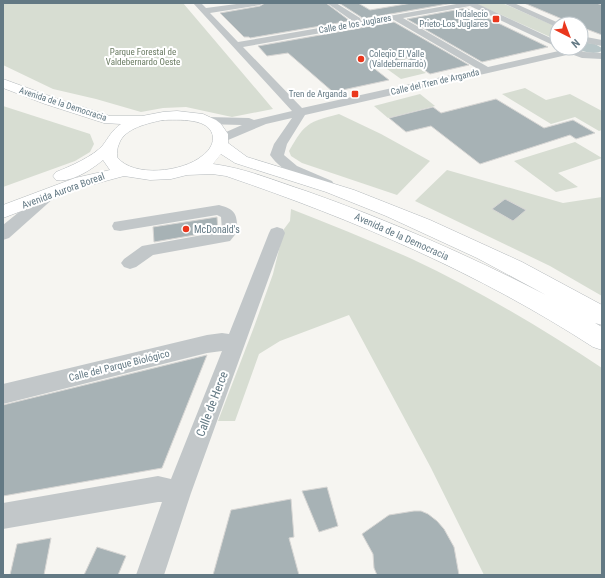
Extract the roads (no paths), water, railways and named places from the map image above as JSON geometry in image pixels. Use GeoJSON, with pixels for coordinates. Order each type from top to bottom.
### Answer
{"type":"FeatureCollection","features":[{"type":"Feature","properties":{"kind":"main road","name":"Avenida de la Democracia"},"geometry":{"type":"LineString","coordinates":[[4,84],[109,120],[130,121],[148,119]]}},
{"type":"Feature","properties":{"kind":"main road","name":"Avenida de la Democracia"},"geometry":{"type":"LineString","coordinates":[[31,109],[96,129],[108,137],[110,146]]}},
{"type":"Feature","properties":{"kind":"main road"},"geometry":{"type":"LineString","coordinates":[[148,119],[179,115],[207,121]]}},
{"type":"Feature","properties":{"kind":"main road","name":"Avenida Aurora Boreal"},"geometry":{"type":"LineString","coordinates":[[3,197],[73,172],[87,165],[110,146],[125,129],[148,119]]}},
{"type":"Feature","properties":{"kind":"main road","name":"Avenida de la Democracia"},"geometry":{"type":"LineString","coordinates":[[207,121],[217,128],[221,141],[227,151],[241,160],[361,199],[481,250],[558,290],[602,316]]}},
{"type":"Feature","properties":{"kind":"main road"},"geometry":{"type":"LineString","coordinates":[[110,146],[108,153],[112,162],[124,171],[137,175],[155,176],[188,170],[210,158],[216,152],[221,141]]}},
{"type":"Feature","properties":{"kind":"main road","name":"Avenida de la Democracia"},"geometry":{"type":"LineString","coordinates":[[188,170],[229,170],[346,212],[467,265],[545,305],[602,340]]}},
{"type":"Feature","properties":{"kind":"main road","name":"Avenida Aurora Boreal"},"geometry":{"type":"LineString","coordinates":[[3,212],[86,180],[124,171]]}},
{"type":"Feature","properties":{"kind":"street"},"geometry":{"type":"LineString","coordinates":[[197,3],[300,113],[280,145],[277,155],[279,159],[296,171],[361,199]]}},
{"type":"Feature","properties":{"kind":"street"},"geometry":{"type":"LineString","coordinates":[[205,11],[260,3]]}},
{"type":"Feature","properties":{"kind":"street"},"geometry":{"type":"LineString","coordinates":[[332,3],[357,20]]}},
{"type":"Feature","properties":{"kind":"street"},"geometry":{"type":"LineString","coordinates":[[471,3],[549,40]]}},
{"type":"Feature","properties":{"kind":"street","name":"Calle de los Juglares"},"geometry":{"type":"LineString","coordinates":[[236,45],[471,3]]}},
{"type":"Feature","properties":{"kind":"street"},"geometry":{"type":"LineString","coordinates":[[507,3],[549,21]]}},
{"type":"Feature","properties":{"kind":"street"},"geometry":{"type":"LineString","coordinates":[[395,17],[487,70]]}},
{"type":"Feature","properties":{"kind":"street"},"geometry":{"type":"LineString","coordinates":[[589,38],[599,42]]}},
{"type":"Feature","properties":{"kind":"street"},"geometry":{"type":"LineString","coordinates":[[589,40],[599,42]]}},
{"type":"Feature","properties":{"kind":"street","name":"Calle del Tren de Arganda"},"geometry":{"type":"LineString","coordinates":[[207,121],[234,123],[262,121],[549,55]]}},
{"type":"Feature","properties":{"kind":"street"},"geometry":{"type":"LineString","coordinates":[[588,56],[601,57]]}},
{"type":"Feature","properties":{"kind":"street","name":"Calle del Tren de Arganda"},"geometry":{"type":"LineString","coordinates":[[221,141],[262,121]]}},
{"type":"Feature","properties":{"kind":"street"},"geometry":{"type":"LineString","coordinates":[[3,234],[50,194]]}},
{"type":"Feature","properties":{"kind":"street"},"geometry":{"type":"LineString","coordinates":[[120,226],[219,210],[228,214],[230,231],[224,237],[148,250],[130,263]]}},
{"type":"Feature","properties":{"kind":"street","name":"Calle de Herce"},"geometry":{"type":"LineString","coordinates":[[150,575],[178,493],[277,233]]}},
{"type":"Feature","properties":{"kind":"street","name":"Calle del Parque Biológico"},"geometry":{"type":"LineString","coordinates":[[3,394],[207,344],[222,342],[235,344]]}},
{"type":"Feature","properties":{"kind":"street"},"geometry":{"type":"LineString","coordinates":[[3,516],[158,489],[178,493]]}},
{"type":"Feature","properties":{"kind":"place","name":"Indalecio Prieto-Los Juglares"},"geometry":{"type":"Point","coordinates":[496,19]}},
{"type":"Feature","properties":{"kind":"place","name":"Colegio El Valle (Valdebernardo)"},"geometry":{"type":"Point","coordinates":[361,59]}},
{"type":"Feature","properties":{"kind":"place","name":"Tren de Arganda"},"geometry":{"type":"Point","coordinates":[355,94]}},
{"type":"Feature","properties":{"kind":"place","name":"McDonald's"},"geometry":{"type":"Point","coordinates":[186,229]}},
{"type":"Feature","properties":{"kind":"park label","name":"Parque Forestal de Valdebernardo Oeste"},"geometry":{"type":"Point","coordinates":[143,58]}}]}
